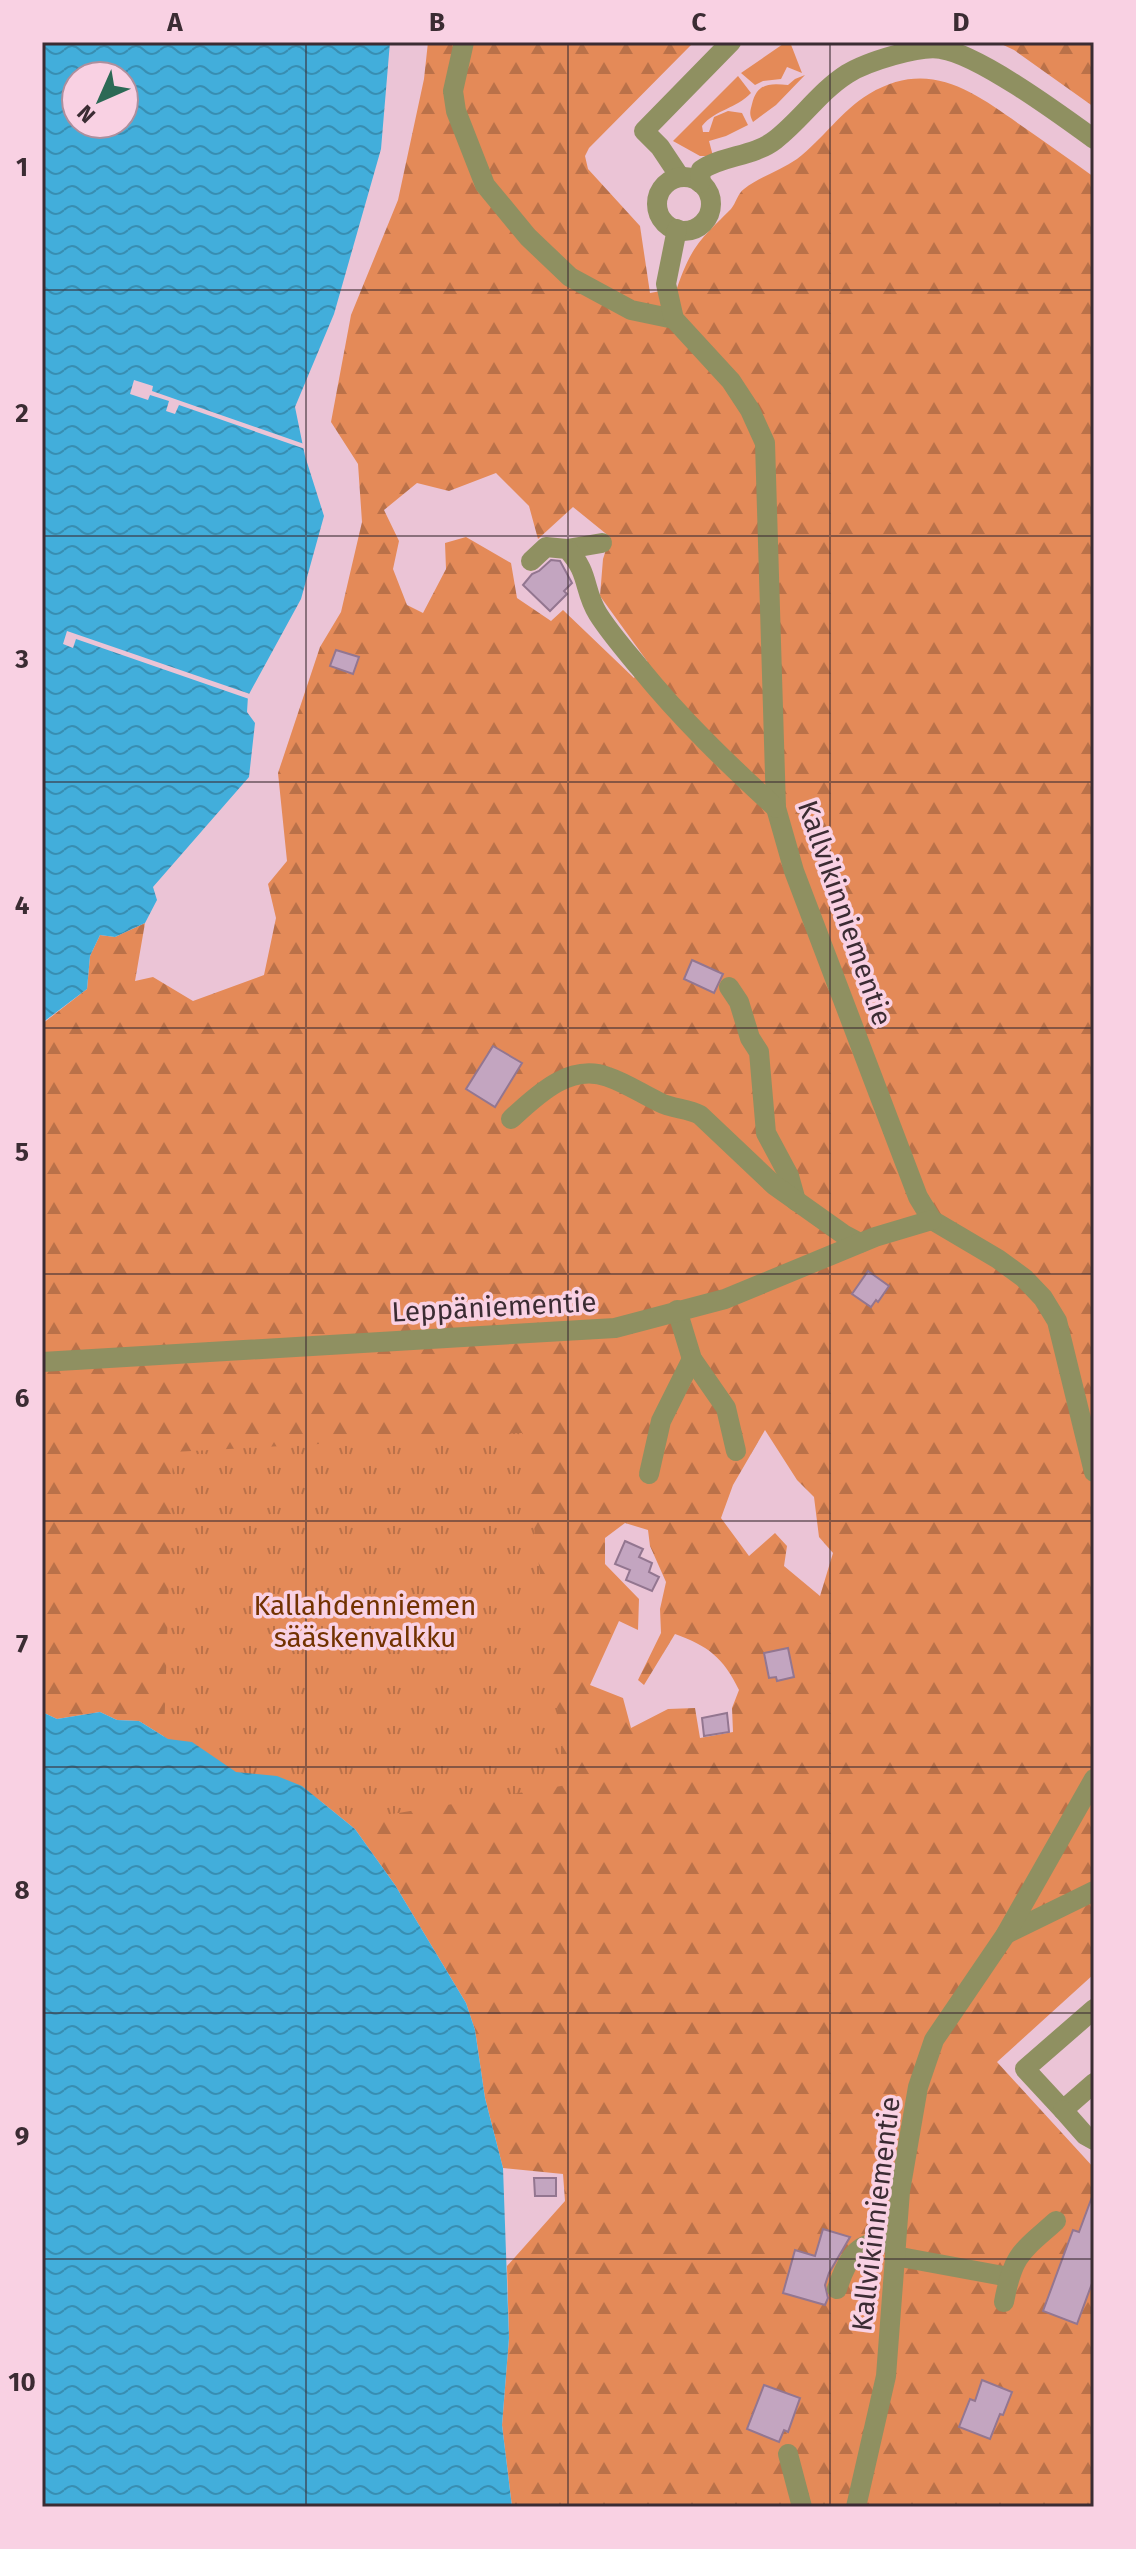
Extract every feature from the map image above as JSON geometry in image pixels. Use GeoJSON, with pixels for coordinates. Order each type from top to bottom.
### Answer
{"type":"FeatureCollection","features":[{"type":"Feature","properties":{"kind":"street"},"geometry":{"type":"LineString","coordinates":[[464,42],[453,91],[456,111],[485,185],[528,237],[570,277],[631,310],[674,319],[666,284],[677,229]]}},
{"type":"Feature","properties":{"kind":"street"},"geometry":{"type":"LineString","coordinates":[[731,42],[644,131],[690,180],[709,194],[709,212],[697,227],[677,229],[663,221],[657,204],[662,187],[690,180],[707,165],[746,155],[773,142],[847,74],[894,56],[938,45],[964,56],[1094,139]]}},
{"type":"Feature","properties":{"kind":"street","name":"Kallvikinniementie"},"geometry":{"type":"LineString","coordinates":[[674,319],[731,381],[750,410],[765,443],[776,808],[794,871],[918,1197],[932,1220]]}},
{"type":"Feature","properties":{"kind":"street"},"geometry":{"type":"LineString","coordinates":[[531,561],[546,547],[567,549],[602,543]]}},
{"type":"Feature","properties":{"kind":"street"},"geometry":{"type":"LineString","coordinates":[[567,549],[579,562],[596,612],[625,650],[677,712],[776,808]]}},
{"type":"Feature","properties":{"kind":"street"},"geometry":{"type":"LineString","coordinates":[[729,987],[739,1002],[750,1038],[759,1052],[766,1133],[789,1176],[796,1201]]}},
{"type":"Feature","properties":{"kind":"street"},"geometry":{"type":"LineString","coordinates":[[511,1119],[538,1094],[559,1081],[581,1073],[606,1075],[666,1106],[700,1115],[745,1159],[796,1201],[860,1243]]}},
{"type":"Feature","properties":{"kind":"street"},"geometry":{"type":"LineString","coordinates":[[932,1220],[998,1259],[1024,1278],[1043,1298],[1057,1321],[1094,1472]]}},
{"type":"Feature","properties":{"kind":"street","name":"Leppäniementie"},"geometry":{"type":"LineString","coordinates":[[42,1362],[615,1328],[725,1299],[860,1243],[932,1220]]}},
{"type":"Feature","properties":{"kind":"street"},"geometry":{"type":"LineString","coordinates":[[677,1310],[692,1359],[726,1408],[736,1451]]}},
{"type":"Feature","properties":{"kind":"street"},"geometry":{"type":"LineString","coordinates":[[649,1474],[661,1421],[692,1359]]}},
{"type":"Feature","properties":{"kind":"street","name":"Kallvikinniementie"},"geometry":{"type":"LineString","coordinates":[[856,2507],[886,2376],[900,2191],[918,2087],[934,2040],[1006,1934],[1094,1779]]}},
{"type":"Feature","properties":{"kind":"street"},"geometry":{"type":"LineString","coordinates":[[1006,1934],[1094,1891]]}},
{"type":"Feature","properties":{"kind":"street"},"geometry":{"type":"LineString","coordinates":[[1094,2009],[1025,2069],[1085,2135],[1094,2140]]}},
{"type":"Feature","properties":{"kind":"street"},"geometry":{"type":"LineString","coordinates":[[1063,2110],[1094,2083]]}},
{"type":"Feature","properties":{"kind":"street"},"geometry":{"type":"LineString","coordinates":[[1004,2302],[1016,2259],[1056,2221]]}},
{"type":"Feature","properties":{"kind":"street"},"geometry":{"type":"LineString","coordinates":[[837,2289],[855,2253],[862,2245],[872,2241],[1009,2277]]}},
{"type":"Feature","properties":{"kind":"street"},"geometry":{"type":"LineString","coordinates":[[788,2454],[802,2507]]}},
{"type":"Feature","properties":{"kind":"green space"},"geometry":{"type":"Polygon","coordinates":[[[428,42],[694,42],[589,148],[585,156],[588,169],[640,226],[650,293],[677,288],[698,244],[731,209],[742,191],[797,159],[859,101],[890,84],[930,79],[966,90],[1094,177],[1094,1974],[997,2062],[1094,2168],[1094,2507],[512,2507],[502,2425],[509,2338],[507,2266],[565,2201],[563,2174],[503,2168],[485,2098],[475,2030],[466,2003],[395,1885],[355,1829],[302,1786],[192,1742],[168,1739],[139,1721],[117,1720],[100,1712],[57,1719],[42,1712],[42,1024],[87,989],[90,956],[100,935],[115,937],[145,923],[135,981],[153,977],[193,1001],[264,975],[276,918],[268,884],[287,861],[278,773],[320,647],[341,612],[362,522],[358,464],[331,422],[351,315],[398,200],[424,79],[428,42]],[[496,473],[449,491],[417,483],[384,510],[399,541],[393,569],[407,605],[423,613],[446,569],[445,543],[466,537],[511,563],[517,598],[551,621],[563,610],[634,678],[647,661],[600,596],[603,559],[610,537],[573,507],[538,539],[529,506],[496,473]],[[765,1430],[733,1485],[721,1518],[749,1556],[775,1533],[787,1546],[784,1566],[820,1596],[833,1553],[819,1537],[814,1497],[797,1480],[765,1430]],[[625,1523],[605,1538],[605,1564],[639,1599],[638,1630],[619,1621],[590,1685],[623,1698],[631,1728],[668,1709],[695,1708],[700,1738],[733,1732],[732,1708],[739,1690],[720,1661],[697,1643],[675,1634],[644,1685],[638,1680],[661,1633],[660,1609],[666,1582],[650,1546],[648,1530],[625,1523]]]}},
{"type":"Feature","properties":{"kind":"green space"},"geometry":{"type":"Polygon","coordinates":[[[790,42],[802,73],[787,67],[781,79],[755,85],[741,73],[790,42]]]}},
{"type":"Feature","properties":{"kind":"green space"},"geometry":{"type":"Polygon","coordinates":[[[997,42],[1094,42],[1094,107],[1014,50],[997,42]]]}},
{"type":"Feature","properties":{"kind":"green space"},"geometry":{"type":"Polygon","coordinates":[[[805,75],[776,105],[753,122],[751,109],[754,97],[761,88],[788,85],[805,75]]]}},
{"type":"Feature","properties":{"kind":"green space"},"geometry":{"type":"Polygon","coordinates":[[[738,76],[751,93],[708,120],[702,126],[703,132],[709,132],[714,117],[728,111],[742,113],[748,125],[709,141],[713,156],[700,156],[673,141],[738,76]]]}},
{"type":"Feature","properties":{"kind":"green space","name":"Kallahdenniemen sääskenvalkku"},"geometry":{"type":"Polygon","coordinates":[[[522,1433],[567,1785],[350,1821],[318,1799],[223,1770],[164,1737],[173,1452],[522,1433]]]}},
{"type":"Feature","properties":{"kind":"water"},"geometry":{"type":"Polygon","coordinates":[[[42,42],[390,42],[381,149],[334,314],[295,407],[305,456],[324,516],[301,599],[248,696],[247,712],[255,723],[249,777],[153,887],[157,900],[145,923],[115,937],[100,935],[90,956],[87,989],[42,1023],[42,42]]]}},
{"type":"Feature","properties":{"kind":"water"},"geometry":{"type":"Polygon","coordinates":[[[42,1712],[57,1719],[100,1712],[117,1720],[139,1721],[168,1739],[192,1742],[236,1772],[277,1776],[302,1786],[355,1829],[395,1885],[466,2003],[475,2030],[485,2098],[503,2168],[509,2338],[502,2425],[512,2507],[42,2507],[42,1712]]]}},
{"type":"Feature","properties":{"kind":"pier"},"geometry":{"type":"Polygon","coordinates":[[[134,380],[153,386],[152,391],[307,445],[308,450],[179,405],[175,414],[166,411],[169,401],[150,395],[148,400],[130,394],[134,380]]]}},
{"type":"Feature","properties":{"kind":"pier"},"geometry":{"type":"Polygon","coordinates":[[[67,631],[253,695],[252,700],[76,639],[73,648],[63,644],[67,631]]]}},
{"type":"Feature","properties":{"kind":"building"},"geometry":{"type":"Polygon","coordinates":[[[551,560],[560,561],[572,583],[564,591],[567,594],[550,611],[523,585],[551,560]]]}},
{"type":"Feature","properties":{"kind":"building"},"geometry":{"type":"Polygon","coordinates":[[[336,650],[359,657],[353,674],[330,666],[336,650]]]}},
{"type":"Feature","properties":{"kind":"building"},"geometry":{"type":"Polygon","coordinates":[[[692,960],[723,974],[714,993],[684,979],[692,960]]]}},
{"type":"Feature","properties":{"kind":"building"},"geometry":{"type":"Polygon","coordinates":[[[493,1046],[522,1063],[495,1107],[466,1089],[493,1046]]]}},
{"type":"Feature","properties":{"kind":"building"},"geometry":{"type":"Polygon","coordinates":[[[868,1271],[889,1286],[871,1307],[852,1294],[868,1271]]]}},
{"type":"Feature","properties":{"kind":"building"},"geometry":{"type":"Polygon","coordinates":[[[625,1541],[643,1549],[639,1557],[652,1563],[649,1572],[659,1577],[652,1591],[626,1580],[630,1570],[615,1564],[625,1541]]]}},
{"type":"Feature","properties":{"kind":"building"},"geometry":{"type":"Polygon","coordinates":[[[788,1648],[794,1677],[777,1681],[776,1677],[769,1678],[764,1653],[788,1648]]]}},
{"type":"Feature","properties":{"kind":"building"},"geometry":{"type":"Polygon","coordinates":[[[727,1713],[729,1732],[704,1736],[702,1718],[727,1713]]]}},
{"type":"Feature","properties":{"kind":"building"},"geometry":{"type":"Polygon","coordinates":[[[534,2178],[556,2178],[556,2196],[535,2196],[534,2178]]]}},
{"type":"Feature","properties":{"kind":"building"},"geometry":{"type":"Polygon","coordinates":[[[1092,2197],[1094,2278],[1077,2324],[1043,2311],[1073,2230],[1079,2232],[1092,2197]]]}},
{"type":"Feature","properties":{"kind":"building"},"geometry":{"type":"Polygon","coordinates":[[[823,2229],[850,2237],[829,2273],[825,2285],[828,2298],[825,2305],[783,2293],[795,2250],[815,2256],[823,2229]]]}},
{"type":"Feature","properties":{"kind":"building"},"geometry":{"type":"Polygon","coordinates":[[[982,2380],[1012,2392],[990,2439],[959,2427],[970,2399],[975,2401],[982,2380]]]}},
{"type":"Feature","properties":{"kind":"building"},"geometry":{"type":"Polygon","coordinates":[[[764,2385],[800,2398],[788,2432],[784,2430],[779,2442],[747,2429],[764,2385]]]}}]}
